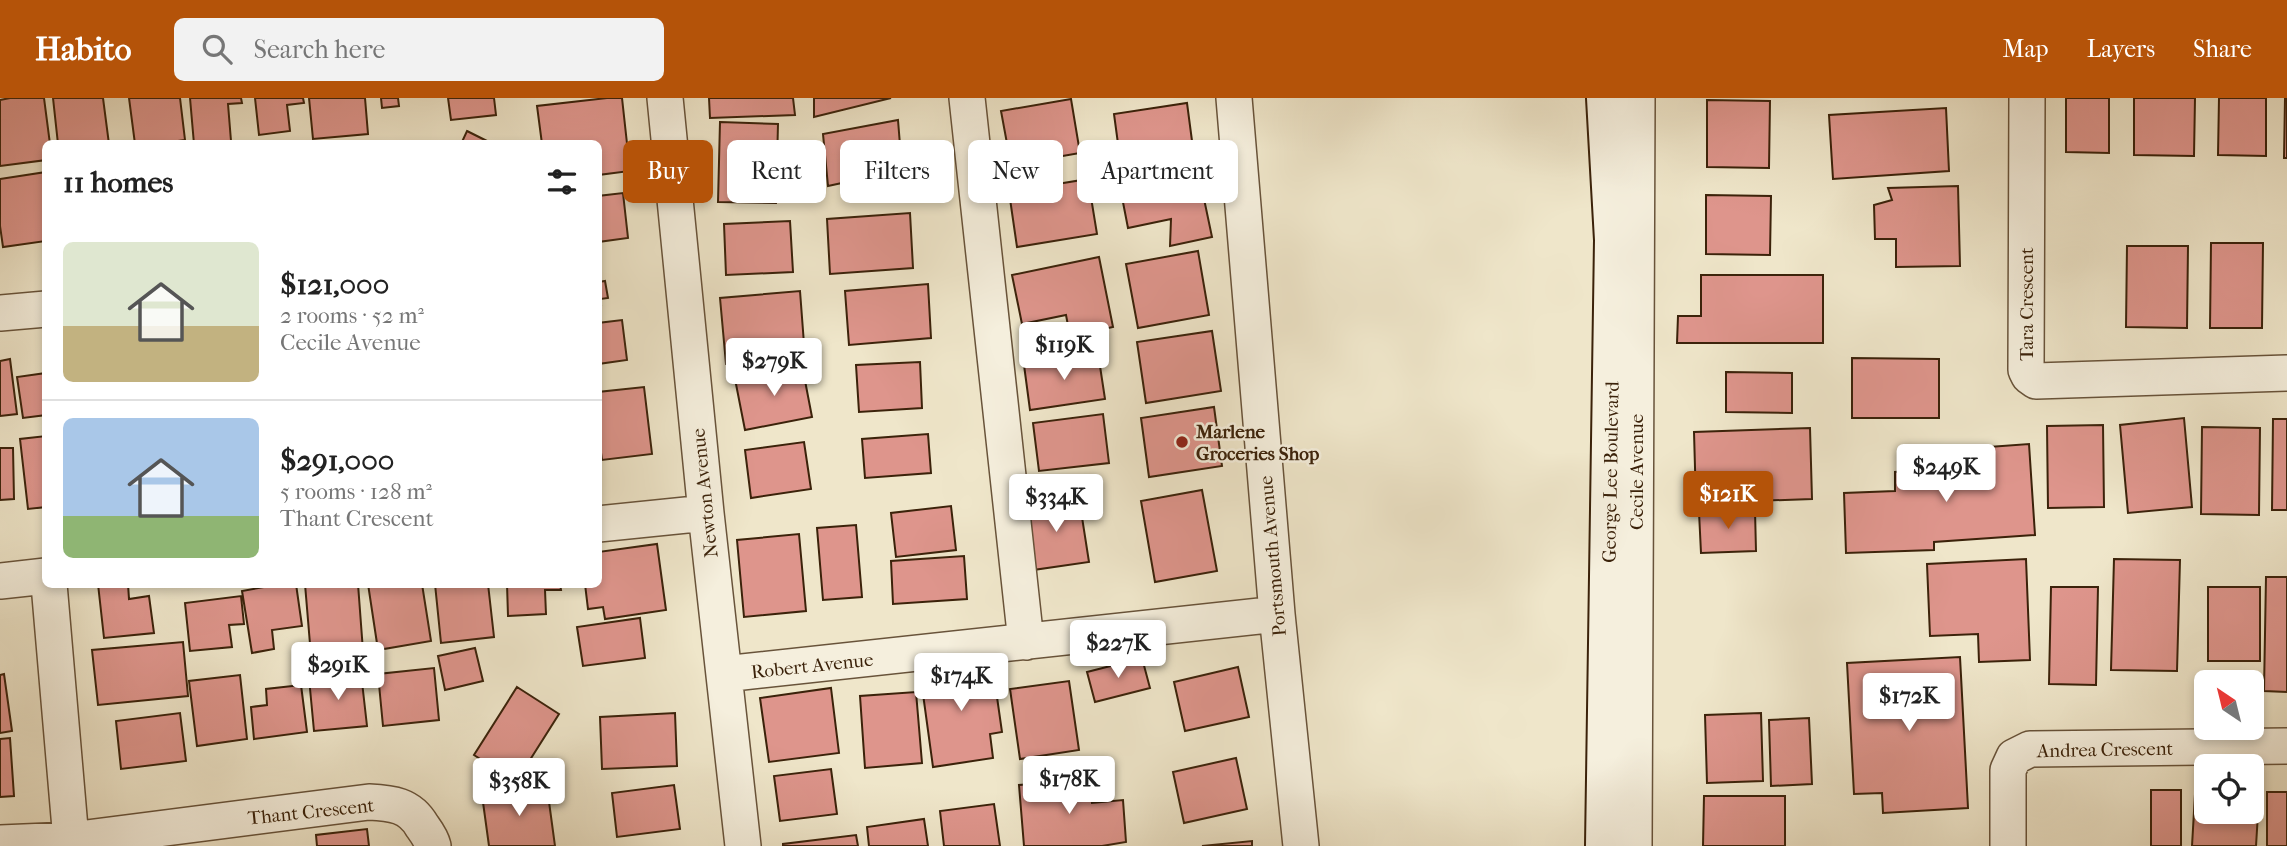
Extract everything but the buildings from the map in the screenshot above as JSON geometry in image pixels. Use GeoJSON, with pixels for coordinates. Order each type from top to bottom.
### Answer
{"type":"FeatureCollection","features":[{"type":"Feature","properties":{"kind":"main road","name":"George Lee Boulevard"},"geometry":{"type":"LineString","coordinates":[[1605,846],[1614,240],[1606,98]]}},
{"type":"Feature","properties":{"kind":"street","name":"Newton Avenue"},"geometry":{"type":"LineString","coordinates":[[664,98],[743,846]]}},
{"type":"Feature","properties":{"kind":"street"},"geometry":{"type":"LineString","coordinates":[[967,98],[1026,642]]}},
{"type":"Feature","properties":{"kind":"street","name":"Portsmouth Avenue"},"geometry":{"type":"LineString","coordinates":[[1234,98],[1277,614],[1301,846]]}},
{"type":"Feature","properties":{"kind":"street","name":"Cecile Avenue"},"geometry":{"type":"LineString","coordinates":[[1634,846],[1637,98]]}},
{"type":"Feature","properties":{"kind":"street","name":"Tara Crescent"},"geometry":{"type":"LineString","coordinates":[[2027,98],[2026,370],[2029,376],[2036,381],[2287,373]]}},
{"type":"Feature","properties":{"kind":"street"},"geometry":{"type":"LineString","coordinates":[[0,313],[42,309]]}},
{"type":"Feature","properties":{"kind":"street"},"geometry":{"type":"LineString","coordinates":[[602,524],[706,513]]}},
{"type":"Feature","properties":{"kind":"street"},"geometry":{"type":"LineString","coordinates":[[0,581],[42,576]]}},
{"type":"Feature","properties":{"kind":"street"},"geometry":{"type":"LineString","coordinates":[[49,588],[71,840]]}},
{"type":"Feature","properties":{"kind":"street","name":"Robert Avenue"},"geometry":{"type":"LineString","coordinates":[[724,674],[1277,614]]}},
{"type":"Feature","properties":{"kind":"street","name":"Andrea Crescent"},"geometry":{"type":"LineString","coordinates":[[2008,846],[2008,770],[2014,757],[2030,749],[2287,746]]}},
{"type":"Feature","properties":{"kind":"street","name":"Thant Crescent"},"geometry":{"type":"LineString","coordinates":[[0,843],[71,840],[369,802],[394,803],[415,814],[433,846]]}},
{"type":"Feature","properties":{"kind":"place","name":"Marlene Groceries Shop"},"geometry":{"type":"Point","coordinates":[1182,442]}}]}
